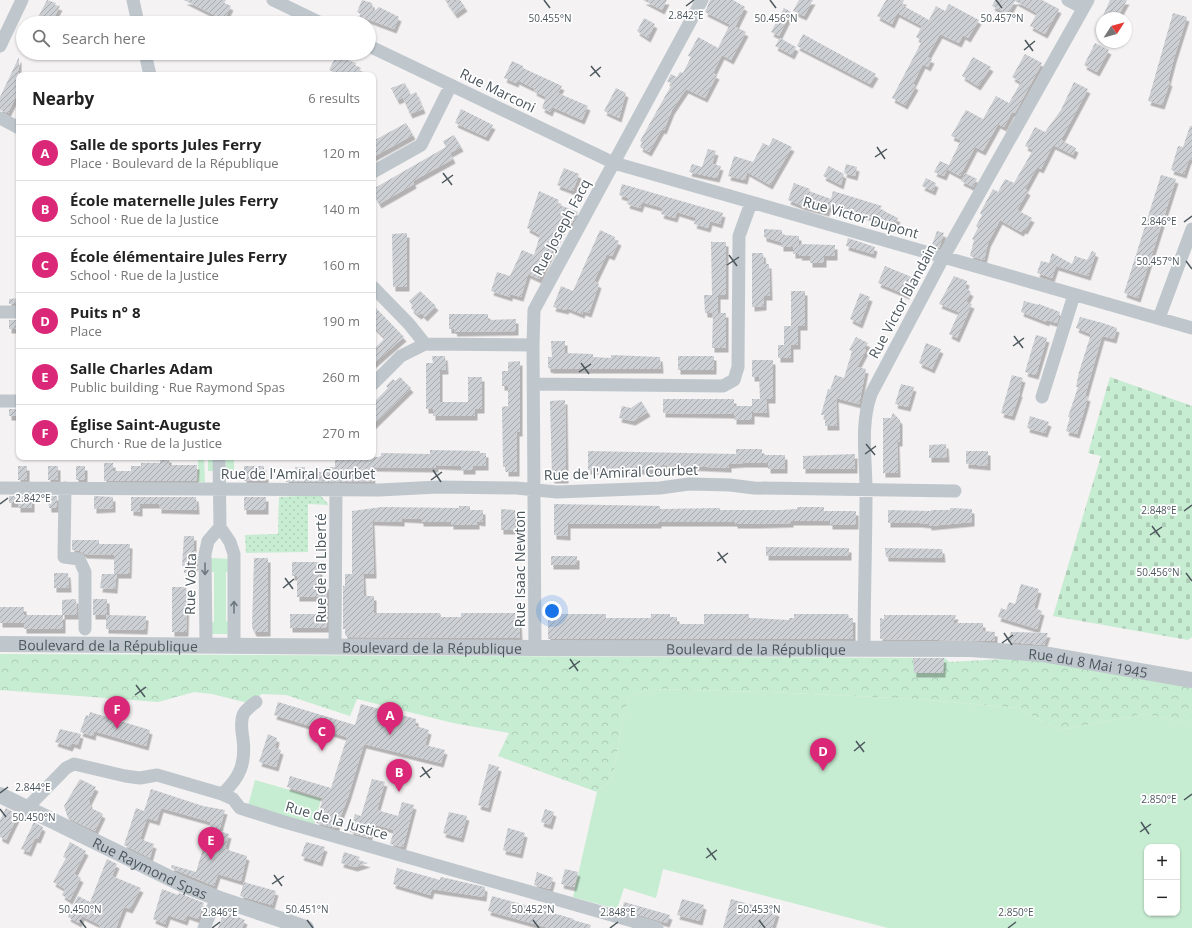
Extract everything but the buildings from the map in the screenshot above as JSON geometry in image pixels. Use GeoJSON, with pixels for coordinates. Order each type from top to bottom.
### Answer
{"type":"FeatureCollection","features":[{"type":"Feature","properties":{"kind":"street"},"geometry":{"type":"LineString","coordinates":[[0,46],[22,0]]}},
{"type":"Feature","properties":{"kind":"street"},"geometry":{"type":"LineString","coordinates":[[134,0],[137,16]]}},
{"type":"Feature","properties":{"kind":"street"},"geometry":{"type":"LineString","coordinates":[[273,0],[306,16]]}},
{"type":"Feature","properties":{"kind":"street","name":"Rue Joseph Facq"},"geometry":{"type":"LineString","coordinates":[[535,491],[533,384],[534,310],[702,0]]}},
{"type":"Feature","properties":{"kind":"street"},"geometry":{"type":"LineString","coordinates":[[1068,0],[1085,4]]}},
{"type":"Feature","properties":{"kind":"street","name":"Rue Victor Blandain"},"geometry":{"type":"LineString","coordinates":[[864,649],[866,490],[864,427],[865,410],[871,394],[943,258],[1085,4]]}},
{"type":"Feature","properties":{"kind":"street","name":"Rue Marconi"},"geometry":{"type":"LineString","coordinates":[[376,49],[614,163]]}},
{"type":"Feature","properties":{"kind":"street"},"geometry":{"type":"LineString","coordinates":[[147,60],[149,72]]}},
{"type":"Feature","properties":{"kind":"street"},"geometry":{"type":"LineString","coordinates":[[376,170],[421,145],[451,85]]}},
{"type":"Feature","properties":{"kind":"street"},"geometry":{"type":"LineString","coordinates":[[0,118],[16,126]]}},
{"type":"Feature","properties":{"kind":"street","name":"Rue Victor Dupont"},"geometry":{"type":"LineString","coordinates":[[614,163],[1192,328]]}},
{"type":"Feature","properties":{"kind":"street"},"geometry":{"type":"LineString","coordinates":[[533,384],[723,386],[734,380],[738,367],[739,236],[751,203]]}},
{"type":"Feature","properties":{"kind":"street"},"geometry":{"type":"LineString","coordinates":[[1159,318],[1192,229]]}},
{"type":"Feature","properties":{"kind":"street"},"geometry":{"type":"LineString","coordinates":[[376,290],[410,324],[425,344]]}},
{"type":"Feature","properties":{"kind":"street"},"geometry":{"type":"LineString","coordinates":[[1042,397],[1074,295]]}},
{"type":"Feature","properties":{"kind":"street"},"geometry":{"type":"LineString","coordinates":[[0,312],[16,312]]}},
{"type":"Feature","properties":{"kind":"street"},"geometry":{"type":"LineString","coordinates":[[376,381],[401,356],[425,344],[533,345]]}},
{"type":"Feature","properties":{"kind":"street"},"geometry":{"type":"LineString","coordinates":[[0,401],[16,401]]}},
{"type":"Feature","properties":{"kind":"street"},"geometry":{"type":"LineString","coordinates":[[219,460],[220,528],[230,542],[234,554],[234,646]]}},
{"type":"Feature","properties":{"kind":"street","name":"Rue de l'Amiral Courbet"},"geometry":{"type":"LineString","coordinates":[[0,488],[379,490],[439,487],[516,488],[557,492],[660,488],[689,484],[730,484],[754,488],[955,491]]}},
{"type":"Feature","properties":{"kind":"street"},"geometry":{"type":"LineString","coordinates":[[65,488],[64,557],[78,559],[85,572],[85,629]]}},
{"type":"Feature","properties":{"kind":"street","name":"Rue de la Liberté"},"geometry":{"type":"LineString","coordinates":[[335,646],[336,489]]}},
{"type":"Feature","properties":{"kind":"street","name":"Rue Isaac Newton"},"geometry":{"type":"LineString","coordinates":[[535,491],[533,559],[535,648]]}},
{"type":"Feature","properties":{"kind":"street","name":"Rue Volta"},"geometry":{"type":"LineString","coordinates":[[206,645],[205,554],[208,541],[220,528]]}},
{"type":"Feature","properties":{"kind":"street","name":"Boulevard de la République"},"geometry":{"type":"LineString","coordinates":[[0,644],[864,649]]}},
{"type":"Feature","properties":{"kind":"street","name":"Rue du 8 Mai 1945"},"geometry":{"type":"LineString","coordinates":[[864,649],[970,649],[1030,653],[1192,680]]}},
{"type":"Feature","properties":{"kind":"street"},"geometry":{"type":"LineString","coordinates":[[222,794],[230,787],[241,771],[245,758],[242,726],[244,714],[256,702]]}},
{"type":"Feature","properties":{"kind":"street","name":"Rue de la Justice"},"geometry":{"type":"LineString","coordinates":[[27,808],[66,768],[74,764],[140,778],[157,775],[233,798],[240,808],[281,821],[643,926],[657,928]]}},
{"type":"Feature","properties":{"kind":"street","name":"Rue Raymond Spas"},"geometry":{"type":"LineString","coordinates":[[0,795],[184,885],[217,898],[306,928]]}},
{"type":"Feature","properties":{"kind":"street"},"geometry":{"type":"LineString","coordinates":[[204,928],[217,898]]}},
{"type":"Feature","properties":{"kind":"green space"},"geometry":{"type":"Polygon","coordinates":[[[1110,377],[1192,406],[1192,637],[1188,640],[1053,616],[1101,456],[1088,453],[1110,377]]]}},
{"type":"Feature","properties":{"kind":"green space"},"geometry":{"type":"Polygon","coordinates":[[[198,460],[204,460],[205,482],[198,482],[198,460]]]}},
{"type":"Feature","properties":{"kind":"green space"},"geometry":{"type":"Polygon","coordinates":[[[208,460],[216,460],[216,471],[208,471],[208,460]]]}},
{"type":"Feature","properties":{"kind":"green space"},"geometry":{"type":"Polygon","coordinates":[[[226,460],[234,460],[234,470],[226,470],[226,460]]]}},
{"type":"Feature","properties":{"kind":"green space"},"geometry":{"type":"Polygon","coordinates":[[[320,495],[329,505],[308,504],[308,552],[246,553],[245,535],[278,534],[279,497],[320,495]]]}},
{"type":"Feature","properties":{"kind":"green space"},"geometry":{"type":"Polygon","coordinates":[[[211,558],[230,559],[230,572],[226,572],[226,621],[230,622],[229,634],[212,634],[211,622],[214,622],[214,572],[211,572],[211,558]]]}},
{"type":"Feature","properties":{"kind":"green space"},"geometry":{"type":"Polygon","coordinates":[[[0,654],[945,658],[949,662],[1004,659],[1054,662],[1192,686],[1192,724],[1145,714],[1059,730],[1018,708],[916,699],[769,692],[649,689],[629,698],[623,718],[612,780],[597,792],[498,756],[509,733],[453,723],[357,699],[350,716],[286,695],[262,694],[248,703],[212,694],[194,692],[158,702],[0,690],[0,654]]]}},
{"type":"Feature","properties":{"kind":"green space"},"geometry":{"type":"Polygon","coordinates":[[[649,689],[769,692],[916,699],[1018,708],[1059,730],[1145,714],[1192,724],[1192,928],[888,928],[663,869],[656,898],[624,888],[617,909],[573,897],[597,792],[612,780],[623,718],[629,698],[649,689]]]}},
{"type":"Feature","properties":{"kind":"green space"},"geometry":{"type":"Polygon","coordinates":[[[255,780],[321,799],[314,826],[248,806],[255,780]]]}},
{"type":"Feature","properties":{"kind":"place","name":"Église Saint-Auguste"},"geometry":{"type":"Point","coordinates":[117,729]}},
{"type":"Feature","properties":{"kind":"place","name":"Salle de sports Jules Ferry"},"geometry":{"type":"Point","coordinates":[390,735]}},
{"type":"Feature","properties":{"kind":"place","name":"École élémentaire Jules Ferry"},"geometry":{"type":"Point","coordinates":[322,751]}},
{"type":"Feature","properties":{"kind":"place","name":"Puits n° 8"},"geometry":{"type":"Point","coordinates":[823,771]}},
{"type":"Feature","properties":{"kind":"place","name":"École maternelle Jules Ferry"},"geometry":{"type":"Point","coordinates":[399,792]}},
{"type":"Feature","properties":{"kind":"place","name":"Salle Charles Adam"},"geometry":{"type":"Point","coordinates":[211,860]}}]}
